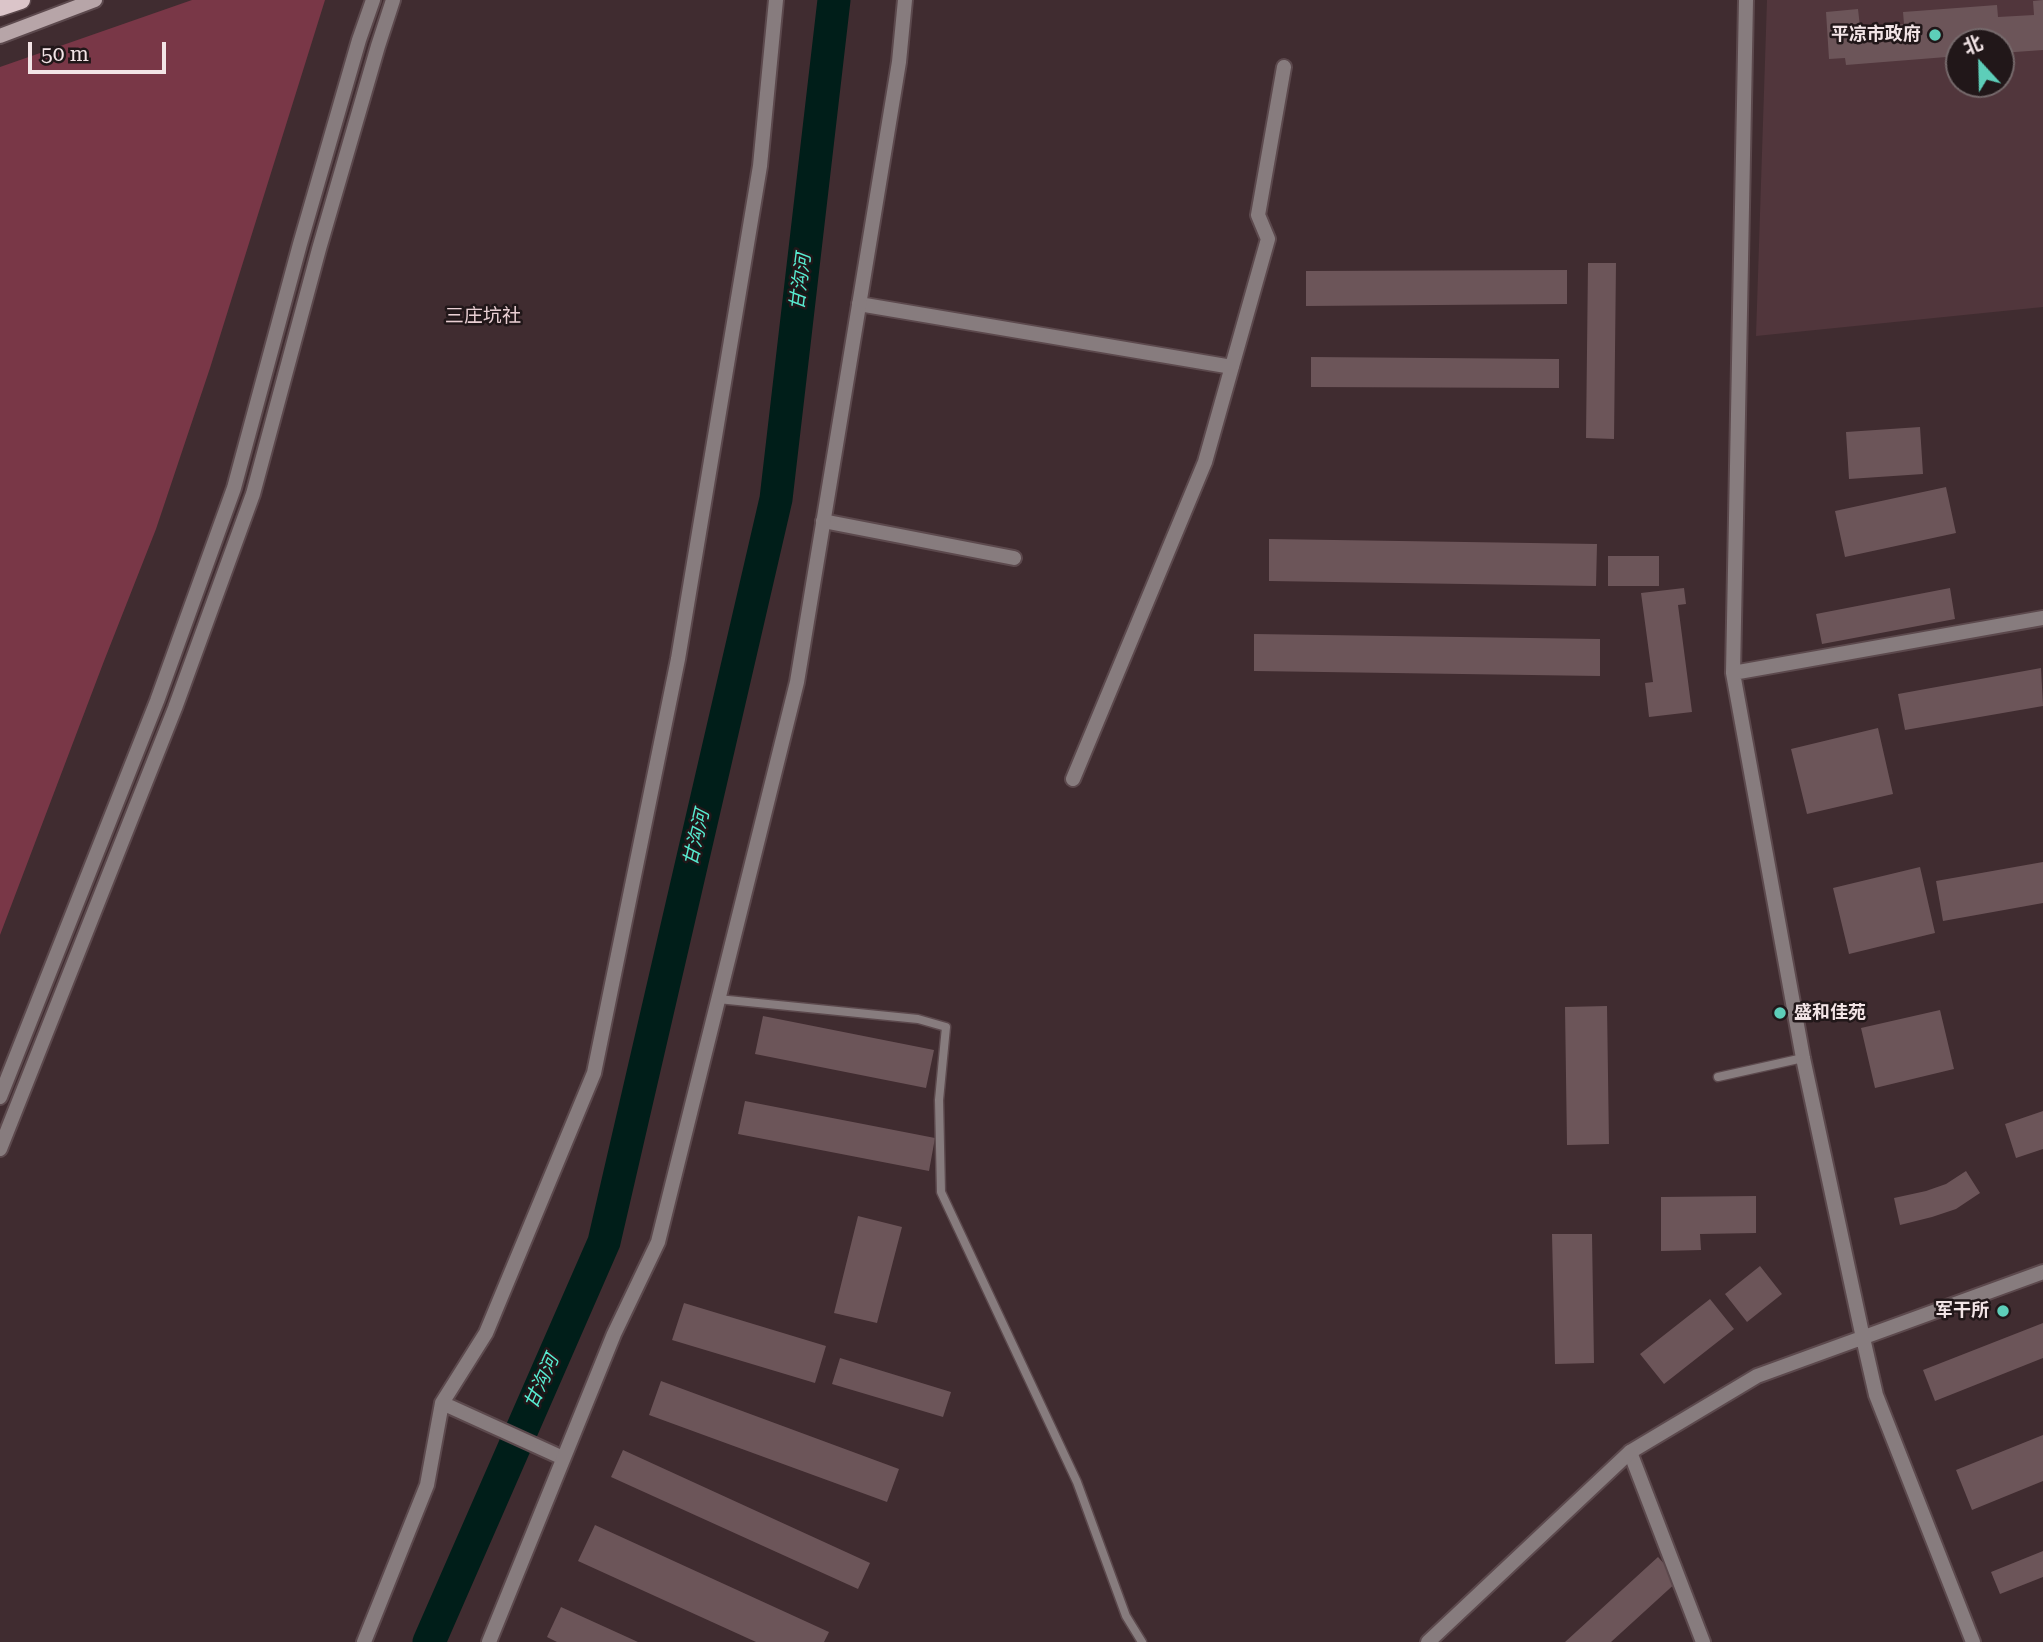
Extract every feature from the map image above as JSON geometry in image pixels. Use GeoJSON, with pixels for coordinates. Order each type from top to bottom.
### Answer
{"type":"FeatureCollection","features":[{"type":"Feature","properties":{"kind":"main road"},"geometry":{"type":"LineString","coordinates":[[0,8],[21,0]]}},
{"type":"Feature","properties":{"kind":"main road"},"geometry":{"type":"LineString","coordinates":[[0,36],[94,0]]}},
{"type":"Feature","properties":{"kind":"street"},"geometry":{"type":"LineString","coordinates":[[0,1097],[157,701],[234,488],[300,244],[373,0]]}},
{"type":"Feature","properties":{"kind":"street"},"geometry":{"type":"LineString","coordinates":[[0,1149],[170,721],[253,494],[319,249],[393,0]]}},
{"type":"Feature","properties":{"kind":"street"},"geometry":{"type":"LineString","coordinates":[[364,1642],[427,1485],[442,1403],[486,1333],[594,1073],[680,647],[760,166],[776,0]]}},
{"type":"Feature","properties":{"kind":"street"},"geometry":{"type":"LineString","coordinates":[[489,1642],[614,1334],[658,1242],[797,682],[899,62],[905,0]]}},
{"type":"Feature","properties":{"kind":"street"},"geometry":{"type":"LineString","coordinates":[[1746,0],[1733,673],[1803,1058],[1876,1395],[1973,1642]]}},
{"type":"Feature","properties":{"kind":"street"},"geometry":{"type":"LineString","coordinates":[[1073,779],[1205,462],[1268,239],[1258,215],[1284,67]]}},
{"type":"Feature","properties":{"kind":"street"},"geometry":{"type":"LineString","coordinates":[[859,304],[1232,367]]}},
{"type":"Feature","properties":{"kind":"street"},"geometry":{"type":"LineString","coordinates":[[823,521],[1014,558]]}},
{"type":"Feature","properties":{"kind":"street"},"geometry":{"type":"LineString","coordinates":[[1733,673],[2043,618]]}},
{"type":"Feature","properties":{"kind":"street"},"geometry":{"type":"LineString","coordinates":[[1428,1642],[1630,1452],[1757,1376],[2043,1272]]}},
{"type":"Feature","properties":{"kind":"street"},"geometry":{"type":"LineString","coordinates":[[442,1403],[563,1458]]}},
{"type":"Feature","properties":{"kind":"street"},"geometry":{"type":"LineString","coordinates":[[1630,1452],[1703,1642]]}},
{"type":"Feature","properties":{"kind":"lane"},"geometry":{"type":"LineString","coordinates":[[718,999],[918,1019],[946,1027],[939,1100],[941,1192],[1077,1482],[1126,1616],[1142,1642]]}},
{"type":"Feature","properties":{"kind":"lane"},"geometry":{"type":"LineString","coordinates":[[1717,1077],[1803,1058]]}},
{"type":"Feature","properties":{"kind":"shaded area"},"geometry":{"type":"Polygon","coordinates":[[[192,0],[325,0],[210,368],[156,529],[0,935],[0,67],[192,0]]]}},
{"type":"Feature","properties":{"kind":"shaded area"},"geometry":{"type":"Polygon","coordinates":[[[1767,0],[2043,0],[2043,307],[1756,336],[1767,0]]]}},
{"type":"Feature","properties":{"kind":"building","name":"平凉市政府"},"geometry":{"type":"Polygon","coordinates":[[[2043,0],[2043,50],[2015,52],[2015,28],[1945,28],[1945,57],[1846,65],[1845,58],[1829,59],[1826,12],[1858,9],[1860,27],[1904,24],[1903,12],[1997,5],[1998,17],[2034,15],[2033,1],[2043,0]]]}},
{"type":"Feature","properties":{"kind":"building"},"geometry":{"type":"Polygon","coordinates":[[[1588,263],[1616,263],[1614,439],[1586,438],[1588,263]]]}},
{"type":"Feature","properties":{"kind":"building"},"geometry":{"type":"Polygon","coordinates":[[[1567,270],[1567,304],[1306,306],[1306,271],[1567,270]]]}},
{"type":"Feature","properties":{"kind":"building"},"geometry":{"type":"Polygon","coordinates":[[[1311,357],[1559,359],[1559,388],[1311,387],[1311,357]]]}},
{"type":"Feature","properties":{"kind":"building"},"geometry":{"type":"Polygon","coordinates":[[[1920,427],[1923,474],[1849,479],[1846,432],[1920,427]]]}},
{"type":"Feature","properties":{"kind":"building"},"geometry":{"type":"Polygon","coordinates":[[[1946,487],[1956,533],[1845,557],[1835,511],[1946,487]]]}},
{"type":"Feature","properties":{"kind":"building"},"geometry":{"type":"Polygon","coordinates":[[[1269,539],[1597,544],[1596,586],[1269,581],[1269,539]]]}},
{"type":"Feature","properties":{"kind":"building"},"geometry":{"type":"Polygon","coordinates":[[[1608,556],[1659,556],[1659,586],[1608,586],[1608,556]]]}},
{"type":"Feature","properties":{"kind":"building"},"geometry":{"type":"Polygon","coordinates":[[[1684,588],[1686,604],[1678,605],[1692,712],[1649,717],[1645,683],[1653,682],[1641,593],[1684,588]]]}},
{"type":"Feature","properties":{"kind":"building"},"geometry":{"type":"Polygon","coordinates":[[[1950,588],[1955,619],[1822,644],[1816,614],[1950,588]]]}},
{"type":"Feature","properties":{"kind":"building"},"geometry":{"type":"Polygon","coordinates":[[[1254,634],[1600,639],[1600,676],[1254,671],[1254,634]]]}},
{"type":"Feature","properties":{"kind":"building"},"geometry":{"type":"Polygon","coordinates":[[[2041,668],[2043,706],[1905,730],[1898,694],[2041,668]]]}},
{"type":"Feature","properties":{"kind":"building"},"geometry":{"type":"Polygon","coordinates":[[[1878,728],[1893,794],[1807,814],[1791,749],[1878,728]]]}},
{"type":"Feature","properties":{"kind":"building"},"geometry":{"type":"Polygon","coordinates":[[[2043,862],[2043,903],[1943,921],[1936,881],[2043,862]]]}},
{"type":"Feature","properties":{"kind":"building"},"geometry":{"type":"Polygon","coordinates":[[[1920,867],[1935,933],[1849,954],[1833,888],[1920,867]]]}},
{"type":"Feature","properties":{"kind":"building"},"geometry":{"type":"Polygon","coordinates":[[[1607,1006],[1609,1144],[1567,1145],[1565,1007],[1607,1006]]]}},
{"type":"Feature","properties":{"kind":"building"},"geometry":{"type":"Polygon","coordinates":[[[1940,1010],[1954,1069],[1875,1088],[1861,1028],[1940,1010]]]}},
{"type":"Feature","properties":{"kind":"building"},"geometry":{"type":"Polygon","coordinates":[[[763,1016],[934,1050],[926,1088],[755,1054],[763,1016]]]}},
{"type":"Feature","properties":{"kind":"building"},"geometry":{"type":"Polygon","coordinates":[[[745,1101],[935,1138],[929,1171],[738,1134],[745,1101]]]}},
{"type":"Feature","properties":{"kind":"building"},"geometry":{"type":"Polygon","coordinates":[[[2043,1111],[2043,1149],[2016,1158],[2005,1124],[2043,1111]]]}},
{"type":"Feature","properties":{"kind":"building"},"geometry":{"type":"Polygon","coordinates":[[[1966,1171],[1980,1193],[1956,1209],[1900,1225],[1894,1198],[1946,1184],[1966,1171]]]}},
{"type":"Feature","properties":{"kind":"building"},"geometry":{"type":"Polygon","coordinates":[[[1756,1196],[1756,1233],[1700,1234],[1701,1250],[1661,1251],[1661,1197],[1756,1196]]]}},
{"type":"Feature","properties":{"kind":"building"},"geometry":{"type":"Polygon","coordinates":[[[858,1216],[902,1227],[877,1323],[834,1313],[858,1216]]]}},
{"type":"Feature","properties":{"kind":"building"},"geometry":{"type":"Polygon","coordinates":[[[1552,1234],[1592,1234],[1594,1363],[1555,1364],[1552,1234]]]}},
{"type":"Feature","properties":{"kind":"building"},"geometry":{"type":"Polygon","coordinates":[[[1760,1266],[1782,1294],[1747,1322],[1725,1294],[1760,1266]]]}},
{"type":"Feature","properties":{"kind":"building"},"geometry":{"type":"Polygon","coordinates":[[[1710,1299],[1734,1329],[1664,1384],[1640,1354],[1710,1299]]]}},
{"type":"Feature","properties":{"kind":"building"},"geometry":{"type":"Polygon","coordinates":[[[684,1303],[826,1346],[815,1383],[672,1340],[684,1303]]]}},
{"type":"Feature","properties":{"kind":"building"},"geometry":{"type":"Polygon","coordinates":[[[2043,1323],[2043,1358],[1935,1401],[1923,1370],[2043,1323]]]}},
{"type":"Feature","properties":{"kind":"building"},"geometry":{"type":"Polygon","coordinates":[[[840,1358],[951,1392],[943,1417],[832,1384],[840,1358]]]}},
{"type":"Feature","properties":{"kind":"building"},"geometry":{"type":"Polygon","coordinates":[[[661,1381],[899,1469],[887,1502],[649,1415],[661,1381]]]}},
{"type":"Feature","properties":{"kind":"building"},"geometry":{"type":"Polygon","coordinates":[[[2043,1435],[2043,1481],[1972,1510],[1956,1470],[2043,1435]]]}},
{"type":"Feature","properties":{"kind":"building"},"geometry":{"type":"Polygon","coordinates":[[[623,1450],[870,1563],[858,1589],[611,1477],[623,1450]]]}},
{"type":"Feature","properties":{"kind":"building"},"geometry":{"type":"Polygon","coordinates":[[[595,1525],[829,1632],[824,1642],[756,1642],[578,1561],[595,1525]]]}},
{"type":"Feature","properties":{"kind":"building"},"geometry":{"type":"Polygon","coordinates":[[[2043,1551],[2043,1577],[2000,1594],[1991,1572],[2043,1551]]]}},
{"type":"Feature","properties":{"kind":"building"},"geometry":{"type":"Polygon","coordinates":[[[1658,1557],[1679,1580],[1611,1642],[1565,1642],[1658,1557]]]}},
{"type":"Feature","properties":{"kind":"building"},"geometry":{"type":"Polygon","coordinates":[[[561,1607],[638,1642],[557,1642],[547,1637],[561,1607]]]}},
{"type":"Feature","properties":{"kind":"waterway","name":"甘沟河"},"geometry":{"type":"LineString","coordinates":[[429,1642],[604,1242],[776,499],[834,0]]}},
{"type":"Feature","properties":{"kind":"place","name":"平凉市政府"},"geometry":{"type":"Point","coordinates":[1935,35]}},
{"type":"Feature","properties":{"kind":"place","name":"盛和佳苑"},"geometry":{"type":"Point","coordinates":[1780,1013]}},
{"type":"Feature","properties":{"kind":"place","name":"军干所"},"geometry":{"type":"Point","coordinates":[2003,1311]}},
{"type":"Feature","properties":{"kind":"district","name":"三庄坑社"},"geometry":{"type":"Point","coordinates":[483,316]}}]}
